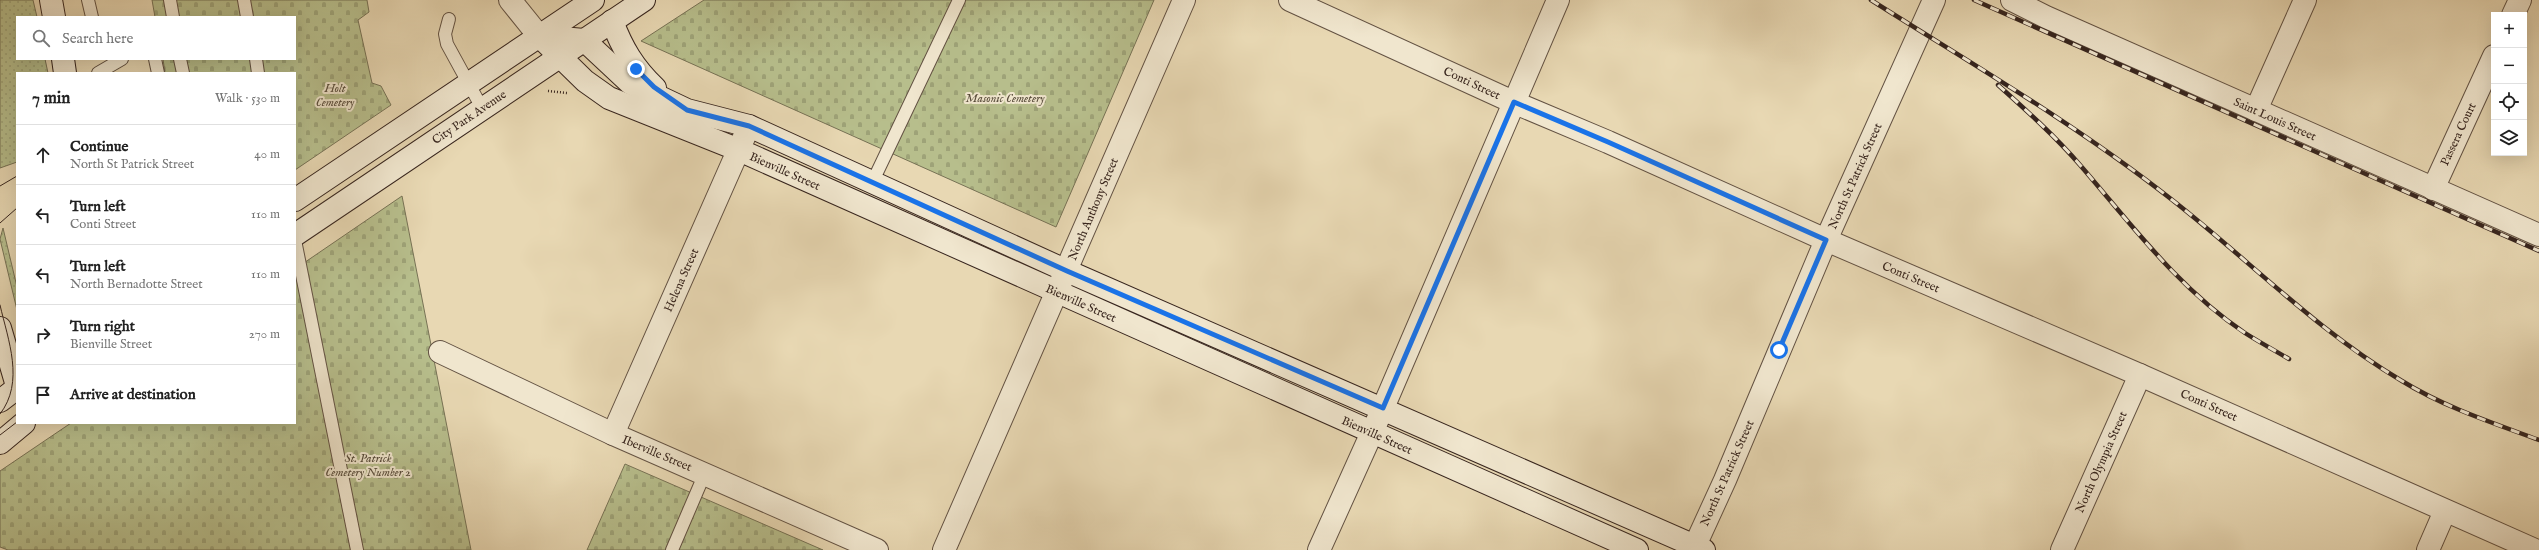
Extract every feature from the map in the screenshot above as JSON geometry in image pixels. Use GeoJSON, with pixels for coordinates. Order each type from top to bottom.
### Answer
{"type":"FeatureCollection","features":[{"type":"Feature","properties":{"kind":"street"},"geometry":{"type":"LineString","coordinates":[[51,0],[54,16]]}},
{"type":"Feature","properties":{"kind":"street","name":"Bienville Street"},"geometry":{"type":"LineString","coordinates":[[510,0],[539,36],[559,57],[585,80],[610,98],[739,150],[1057,293],[1637,550]]}},
{"type":"Feature","properties":{"kind":"street"},"geometry":{"type":"LineString","coordinates":[[296,199],[593,0]]}},
{"type":"Feature","properties":{"kind":"street","name":"City Park Avenue"},"geometry":{"type":"LineString","coordinates":[[296,234],[644,0]]}},
{"type":"Feature","properties":{"kind":"street","name":"North Anthony Street"},"geometry":{"type":"LineString","coordinates":[[944,550],[1184,0]]}},
{"type":"Feature","properties":{"kind":"street","name":"Conti Street"},"geometry":{"type":"LineString","coordinates":[[1290,0],[1514,102],[1608,142],[1826,240],[2140,375],[2535,550]]}},
{"type":"Feature","properties":{"kind":"street"},"geometry":{"type":"LineString","coordinates":[[1319,550],[1383,408],[1558,0]]}},
{"type":"Feature","properties":{"kind":"street","name":"North St Patrick Street"},"geometry":{"type":"LineString","coordinates":[[1697,549],[1826,240],[1934,0]]}},
{"type":"Feature","properties":{"kind":"street","name":"Saint Louis Street"},"geometry":{"type":"LineString","coordinates":[[2012,0],[2046,17],[2539,235]]}},
{"type":"Feature","properties":{"kind":"street"},"geometry":{"type":"LineString","coordinates":[[2256,110],[2305,0]]}},
{"type":"Feature","properties":{"kind":"street"},"geometry":{"type":"LineString","coordinates":[[2514,12],[2520,0]]}},
{"type":"Feature","properties":{"kind":"street","name":"Bienville Street"},"geometry":{"type":"LineString","coordinates":[[612,21],[622,46],[636,69],[654,87],[687,110]]}},
{"type":"Feature","properties":{"kind":"street"},"geometry":{"type":"LineString","coordinates":[[539,36],[584,40]]}},
{"type":"Feature","properties":{"kind":"street","name":"Bienville Street"},"geometry":{"type":"LineString","coordinates":[[584,40],[630,83],[687,110],[749,126],[1067,271],[1383,408],[1697,549]]}},
{"type":"Feature","properties":{"kind":"street"},"geometry":{"type":"LineString","coordinates":[[63,60],[66,72]]}},
{"type":"Feature","properties":{"kind":"street","name":"Passera Court"},"geometry":{"type":"LineString","coordinates":[[2433,189],[2491,63]]}},
{"type":"Feature","properties":{"kind":"street","name":"Helena Street"},"geometry":{"type":"LineString","coordinates":[[613,434],[749,126]]}},
{"type":"Feature","properties":{"kind":"street"},"geometry":{"type":"LineString","coordinates":[[0,328],[16,384]]}},
{"type":"Feature","properties":{"kind":"street","name":"Iberville Street"},"geometry":{"type":"LineString","coordinates":[[440,352],[613,434],[705,473],[877,550]]}},
{"type":"Feature","properties":{"kind":"street","name":"North Olympia Street"},"geometry":{"type":"LineString","coordinates":[[2062,550],[2140,375]]}},
{"type":"Feature","properties":{"kind":"street"},"geometry":{"type":"LineString","coordinates":[[0,401],[16,388]]}},
{"type":"Feature","properties":{"kind":"street"},"geometry":{"type":"LineString","coordinates":[[0,443],[23,424]]}},
{"type":"Feature","properties":{"kind":"street"},"geometry":{"type":"LineString","coordinates":[[2428,550],[2445,511]]}},
{"type":"Feature","properties":{"kind":"lane"},"geometry":{"type":"LineString","coordinates":[[88,0],[92,16]]}},
{"type":"Feature","properties":{"kind":"lane"},"geometry":{"type":"LineString","coordinates":[[170,0],[173,16]]}},
{"type":"Feature","properties":{"kind":"lane"},"geometry":{"type":"LineString","coordinates":[[244,0],[247,16]]}},
{"type":"Feature","properties":{"kind":"lane"},"geometry":{"type":"LineString","coordinates":[[872,183],[959,0]]}},
{"type":"Feature","properties":{"kind":"lane"},"geometry":{"type":"LineString","coordinates":[[449,19],[444,34],[447,44],[482,108]]}},
{"type":"Feature","properties":{"kind":"lane"},"geometry":{"type":"LineString","coordinates":[[100,72],[120,60]]}},
{"type":"Feature","properties":{"kind":"lane"},"geometry":{"type":"LineString","coordinates":[[155,60],[158,72]]}},
{"type":"Feature","properties":{"kind":"lane"},"geometry":{"type":"LineString","coordinates":[[180,60],[183,72]]}},
{"type":"Feature","properties":{"kind":"lane"},"geometry":{"type":"LineString","coordinates":[[256,60],[258,72]]}},
{"type":"Feature","properties":{"kind":"lane"},"geometry":{"type":"LineString","coordinates":[[296,245],[357,550]]}},
{"type":"Feature","properties":{"kind":"lane"},"geometry":{"type":"LineString","coordinates":[[672,550],[705,473]]}},
{"type":"Feature","properties":{"kind":"green space"},"geometry":{"type":"Polygon","coordinates":[[[0,0],[33,0],[37,16],[16,16],[16,60],[45,60],[48,72],[16,72],[16,162],[0,168],[0,0]]]}},
{"type":"Feature","properties":{"kind":"green space","name":"Holt Cemetery"},"geometry":{"type":"Polygon","coordinates":[[[152,0],[367,0],[369,12],[358,20],[372,83],[381,86],[391,105],[296,169],[296,72],[165,72],[163,60],[296,60],[296,16],[155,16],[152,0]]]}},
{"type":"Feature","properties":{"kind":"green space","name":"Masonic Cemetery"},"geometry":{"type":"Polygon","coordinates":[[[704,0],[1154,0],[1056,227],[641,41],[704,0]]]}},
{"type":"Feature","properties":{"kind":"green space","name":"St. Patrick Cemetery Number 2"},"geometry":{"type":"Polygon","coordinates":[[[402,196],[471,550],[8,550],[0,547],[0,471],[70,424],[296,424],[296,268],[402,196]]]}},
{"type":"Feature","properties":{"kind":"green space"},"geometry":{"type":"Polygon","coordinates":[[[3,228],[16,283],[16,306],[0,239],[3,228]]]}},
{"type":"Feature","properties":{"kind":"green space"},"geometry":{"type":"Polygon","coordinates":[[[625,464],[823,550],[587,550],[625,464]]]}},
{"type":"Feature","properties":{"kind":"tram line"},"geometry":{"type":"LineString","coordinates":[[0,186],[16,177]]}},
{"type":"Feature","properties":{"kind":"tram line"},"geometry":{"type":"LineString","coordinates":[[0,223],[16,209]]}},
{"type":"Feature","properties":{"kind":"tram line"},"geometry":{"type":"LineString","coordinates":[[0,305],[10,346],[13,375],[12,388],[8,402],[0,414]]}},
{"type":"Feature","properties":{"kind":"tram line"},"geometry":{"type":"LineString","coordinates":[[0,435],[16,423]]}},
{"type":"Feature","properties":{"kind":"railway"},"geometry":{"type":"LineString","coordinates":[[1871,0],[2024,96],[2099,146],[2171,199],[2312,317],[2371,361],[2402,381],[2452,407],[2539,440]]}},
{"type":"Feature","properties":{"kind":"railway"},"geometry":{"type":"LineString","coordinates":[[1974,0],[2539,251]]}},
{"type":"Feature","properties":{"kind":"railway"},"geometry":{"type":"LineString","coordinates":[[1998,85],[2061,144],[2177,276],[2221,316],[2245,333],[2289,359]]}},
{"type":"Feature","properties":{"kind":"route"},"geometry":{"type":"LineString","coordinates":[[636,69],[654,87],[687,110],[749,126],[1067,271],[1383,408],[1514,102],[1608,142],[1826,240],[1779,350]]}}]}
